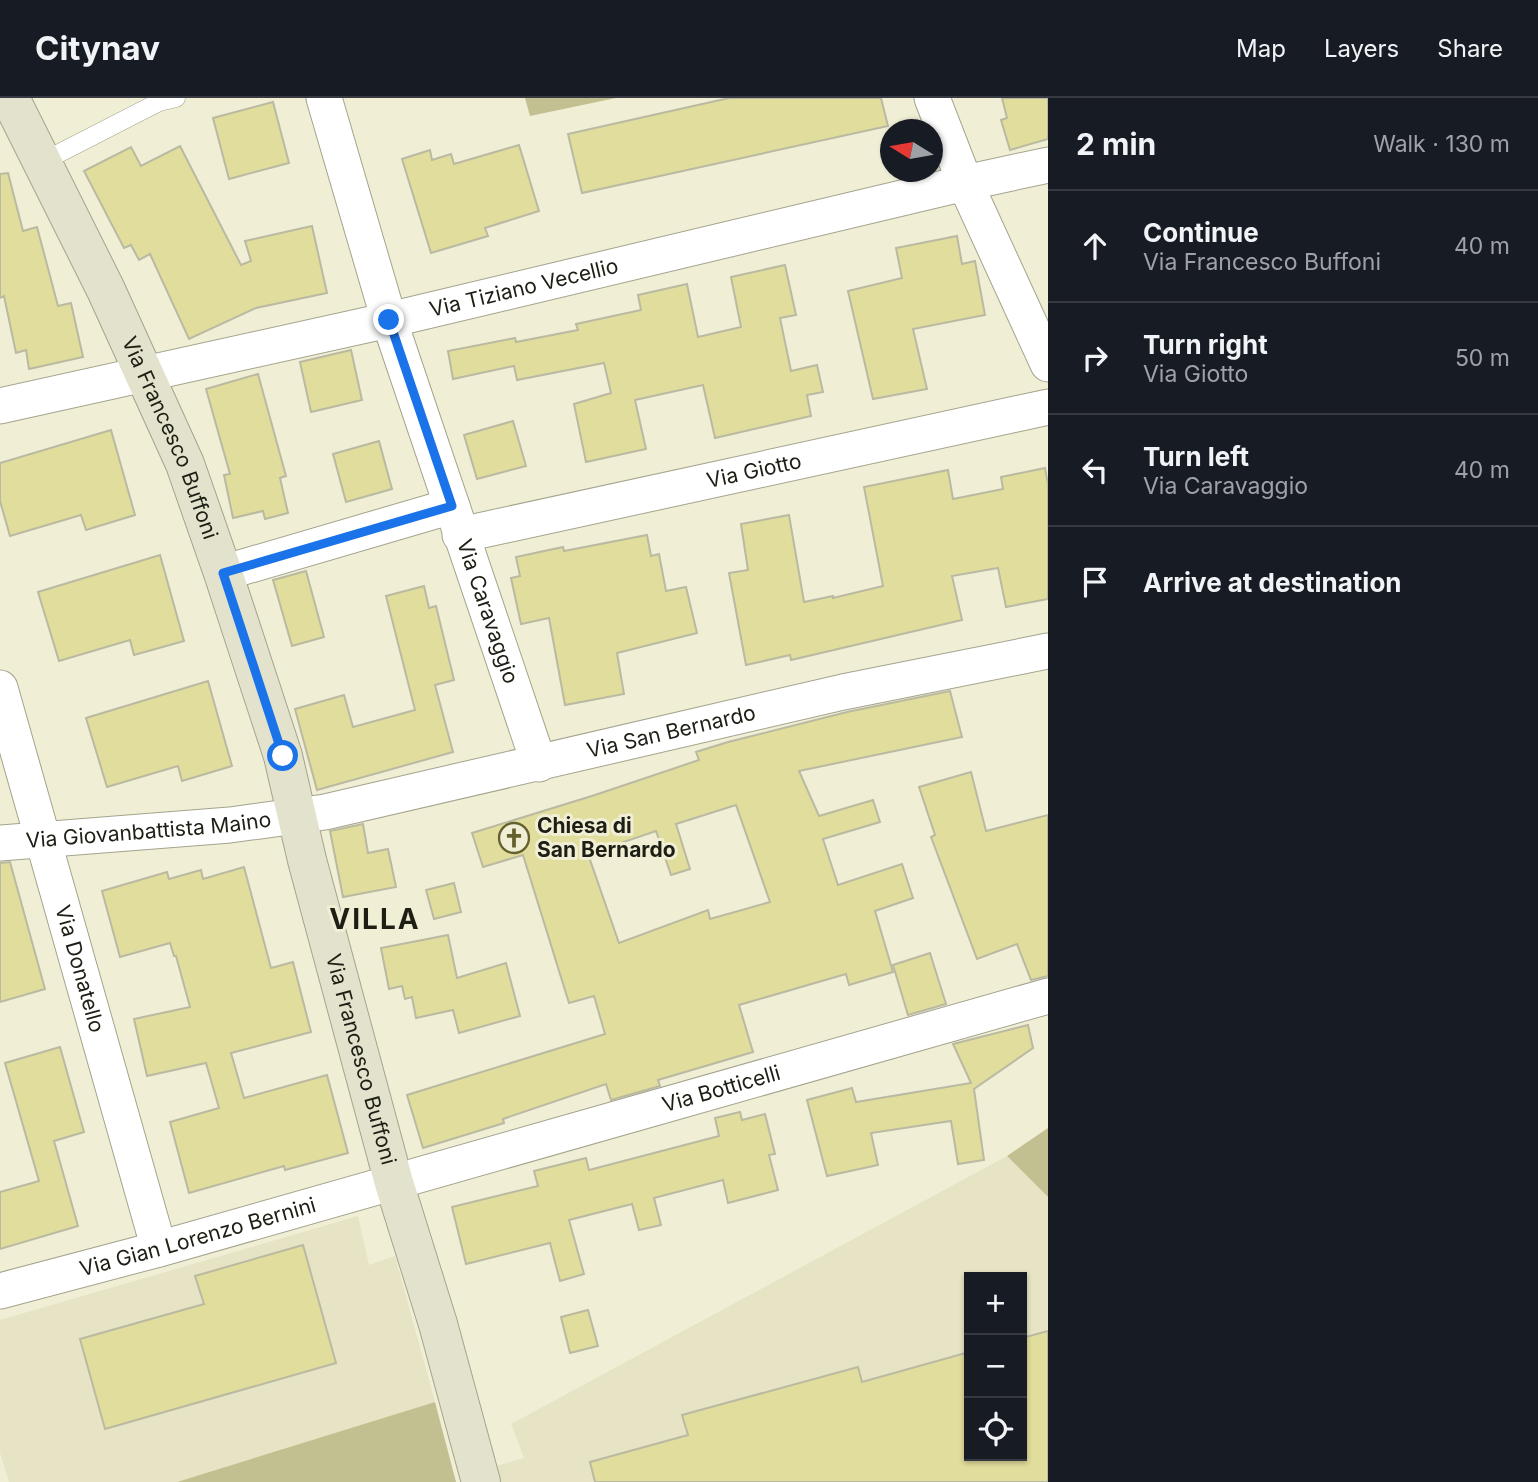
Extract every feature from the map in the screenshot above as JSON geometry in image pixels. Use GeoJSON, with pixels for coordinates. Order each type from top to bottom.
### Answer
{"type":"FeatureCollection","features":[{"type":"Feature","properties":{"kind":"street","name":"Via Francesco Buffoni"},"geometry":{"type":"LineString","coordinates":[[10,98],[106,290],[185,464],[223,573],[283,756],[296,816],[394,1183],[438,1324],[481,1482]]}},
{"type":"Feature","properties":{"kind":"street","name":"Via Caravaggio"},"geometry":{"type":"LineString","coordinates":[[324,98],[389,320],[540,764]]}},
{"type":"Feature","properties":{"kind":"street"},"geometry":{"type":"LineString","coordinates":[[932,98],[965,183],[1048,364]]}},
{"type":"Feature","properties":{"kind":"street","name":"Via Tiziano Vecellio"},"geometry":{"type":"LineString","coordinates":[[0,406],[389,320],[1048,165]]}},
{"type":"Feature","properties":{"kind":"street","name":"Via Giotto"},"geometry":{"type":"LineString","coordinates":[[223,573],[456,521],[1048,408]]}},
{"type":"Feature","properties":{"kind":"street","name":"Via San Bernardo"},"geometry":{"type":"LineString","coordinates":[[296,816],[325,813],[843,692],[1048,651]]}},
{"type":"Feature","properties":{"kind":"street","name":"Via Donatello"},"geometry":{"type":"LineString","coordinates":[[0,688],[159,1249]]}},
{"type":"Feature","properties":{"kind":"street","name":"Via Giovanbattista Maino"},"geometry":{"type":"LineString","coordinates":[[0,843],[230,825],[296,816]]}},
{"type":"Feature","properties":{"kind":"street","name":"Via Botticelli"},"geometry":{"type":"LineString","coordinates":[[394,1183],[1048,996]]}},
{"type":"Feature","properties":{"kind":"street","name":"Via Gian Lorenzo Bernini"},"geometry":{"type":"LineString","coordinates":[[0,1291],[394,1183]]}},
{"type":"Feature","properties":{"kind":"lane"},"geometry":{"type":"LineString","coordinates":[[42,162],[159,102],[176,98]]}},
{"type":"Feature","properties":{"kind":"shaded area"},"geometry":{"type":"Polygon","coordinates":[[[525,98],[616,98],[530,116],[525,98]]]}},
{"type":"Feature","properties":{"kind":"shaded area"},"geometry":{"type":"Polygon","coordinates":[[[1048,1128],[1048,1197],[1007,1156],[1048,1128]]]}},
{"type":"Feature","properties":{"kind":"shaded area"},"geometry":{"type":"Polygon","coordinates":[[[1007,1156],[1048,1197],[1048,1482],[501,1482],[496,1466],[524,1458],[511,1424],[1007,1156]]]}},
{"type":"Feature","properties":{"kind":"shaded area"},"geometry":{"type":"Polygon","coordinates":[[[358,1216],[369,1265],[395,1256],[435,1402],[177,1482],[9,1482],[0,1453],[0,1320],[358,1216]]]}},
{"type":"Feature","properties":{"kind":"shaded area"},"geometry":{"type":"Polygon","coordinates":[[[435,1402],[456,1482],[177,1482],[435,1402]]]}},
{"type":"Feature","properties":{"kind":"building"},"geometry":{"type":"Polygon","coordinates":[[[729,98],[881,98],[886,119],[880,119],[880,128],[582,193],[568,134],[729,98]]]}},
{"type":"Feature","properties":{"kind":"building"},"geometry":{"type":"Polygon","coordinates":[[[1002,98],[1048,98],[1048,139],[1010,150],[1001,120],[1007,118],[1002,98]]]}},
{"type":"Feature","properties":{"kind":"building"},"geometry":{"type":"Polygon","coordinates":[[[273,102],[289,163],[229,179],[213,118],[273,102]]]}},
{"type":"Feature","properties":{"kind":"building"},"geometry":{"type":"Polygon","coordinates":[[[519,145],[539,211],[485,228],[488,236],[431,253],[402,159],[430,150],[432,160],[451,154],[454,164],[519,145]]]}},
{"type":"Feature","properties":{"kind":"building"},"geometry":{"type":"Polygon","coordinates":[[[180,146],[241,265],[251,261],[245,241],[312,226],[327,293],[256,308],[189,339],[150,254],[139,260],[131,245],[124,248],[84,171],[131,147],[141,166],[180,146]]]}},
{"type":"Feature","properties":{"kind":"building"},"geometry":{"type":"Polygon","coordinates":[[[8,173],[23,231],[37,227],[58,306],[71,303],[83,357],[29,369],[26,350],[16,353],[4,296],[0,298],[0,174],[8,173]]]}},
{"type":"Feature","properties":{"kind":"building"},"geometry":{"type":"Polygon","coordinates":[[[957,236],[962,264],[975,261],[985,315],[913,329],[927,389],[873,399],[848,291],[902,278],[896,248],[957,236]]]}},
{"type":"Feature","properties":{"kind":"building"},"geometry":{"type":"Polygon","coordinates":[[[785,265],[796,315],[780,318],[791,371],[817,365],[823,392],[807,395],[811,416],[715,438],[703,385],[635,400],[646,449],[586,462],[574,404],[611,393],[604,363],[517,380],[514,366],[453,379],[448,351],[515,338],[516,342],[578,330],[576,324],[641,310],[638,295],[687,284],[698,337],[741,327],[731,277],[785,265]]]}},
{"type":"Feature","properties":{"kind":"building"},"geometry":{"type":"Polygon","coordinates":[[[351,350],[362,400],[311,412],[300,362],[351,350]]]}},
{"type":"Feature","properties":{"kind":"building"},"geometry":{"type":"Polygon","coordinates":[[[258,374],[286,476],[280,478],[288,513],[265,519],[263,511],[233,518],[224,475],[230,474],[206,389],[258,374]]]}},
{"type":"Feature","properties":{"kind":"building"},"geometry":{"type":"Polygon","coordinates":[[[513,421],[526,466],[477,479],[464,435],[513,421]]]}},
{"type":"Feature","properties":{"kind":"building"},"geometry":{"type":"Polygon","coordinates":[[[111,430],[135,515],[86,530],[81,515],[10,536],[0,501],[0,463],[111,430]]]}},
{"type":"Feature","properties":{"kind":"building"},"geometry":{"type":"Polygon","coordinates":[[[379,441],[392,489],[346,502],[333,454],[379,441]]]}},
{"type":"Feature","properties":{"kind":"building"},"geometry":{"type":"Polygon","coordinates":[[[1045,468],[1048,484],[1048,599],[1006,607],[998,568],[952,576],[962,620],[791,660],[790,655],[746,665],[729,573],[748,570],[741,524],[789,515],[804,602],[833,598],[883,586],[864,487],[948,470],[953,499],[1003,489],[1001,477],[1045,468]]]}},
{"type":"Feature","properties":{"kind":"building"},"geometry":{"type":"Polygon","coordinates":[[[647,535],[651,556],[659,554],[666,591],[686,587],[697,633],[617,653],[624,694],[565,705],[549,618],[521,624],[511,578],[520,576],[516,557],[647,535]]]}},
{"type":"Feature","properties":{"kind":"building"},"geometry":{"type":"Polygon","coordinates":[[[160,555],[184,641],[134,655],[130,640],[59,661],[38,592],[160,555]]]}},
{"type":"Feature","properties":{"kind":"building"},"geometry":{"type":"Polygon","coordinates":[[[306,571],[324,637],[292,646],[273,580],[306,571]]]}},
{"type":"Feature","properties":{"kind":"building"},"geometry":{"type":"Polygon","coordinates":[[[424,586],[429,608],[436,606],[454,680],[435,685],[453,752],[317,790],[295,709],[344,695],[353,727],[415,710],[386,596],[424,586]]]}},
{"type":"Feature","properties":{"kind":"building"},"geometry":{"type":"Polygon","coordinates":[[[208,681],[232,766],[182,781],[178,766],[107,787],[86,718],[208,681]]]}},
{"type":"Feature","properties":{"kind":"building"},"geometry":{"type":"Polygon","coordinates":[[[950,691],[962,737],[799,771],[819,816],[873,800],[880,822],[823,839],[838,885],[902,864],[913,898],[875,911],[893,972],[849,985],[846,974],[739,1005],[753,1052],[658,1080],[660,1086],[611,1100],[606,1084],[503,1119],[504,1123],[423,1148],[407,1095],[605,1034],[594,996],[569,1003],[523,855],[483,867],[472,833],[699,760],[696,752],[847,712],[950,691]],[[736,805],[676,824],[690,869],[671,875],[656,831],[588,854],[619,943],[708,910],[710,919],[770,902],[736,805]]]}},
{"type":"Feature","properties":{"kind":"building"},"geometry":{"type":"Polygon","coordinates":[[[971,772],[986,831],[1048,815],[1048,976],[1031,980],[1017,944],[977,959],[931,837],[935,835],[919,787],[971,772]]]}},
{"type":"Feature","properties":{"kind":"building"},"geometry":{"type":"Polygon","coordinates":[[[363,824],[368,853],[388,849],[396,887],[343,897],[330,831],[363,824]]]}},
{"type":"Feature","properties":{"kind":"building"},"geometry":{"type":"Polygon","coordinates":[[[10,862],[45,989],[0,1002],[0,863],[10,862]]]}},
{"type":"Feature","properties":{"kind":"building"},"geometry":{"type":"Polygon","coordinates":[[[244,867],[271,968],[293,962],[311,1032],[231,1053],[244,1098],[327,1075],[348,1153],[285,1170],[284,1166],[189,1193],[170,1122],[219,1108],[206,1063],[147,1076],[134,1019],[190,1007],[176,956],[170,943],[120,957],[102,891],[167,872],[169,879],[201,870],[203,879],[244,867]]]}},
{"type":"Feature","properties":{"kind":"building"},"geometry":{"type":"Polygon","coordinates":[[[454,883],[461,912],[434,919],[426,890],[454,883]]]}},
{"type":"Feature","properties":{"kind":"building"},"geometry":{"type":"Polygon","coordinates":[[[448,935],[457,978],[506,963],[520,1016],[459,1033],[453,1010],[416,1018],[412,997],[405,999],[402,986],[389,989],[381,948],[448,935]]]}},
{"type":"Feature","properties":{"kind":"building"},"geometry":{"type":"Polygon","coordinates":[[[930,953],[946,1004],[908,1015],[893,965],[930,953]]]}},
{"type":"Feature","properties":{"kind":"building"},"geometry":{"type":"Polygon","coordinates":[[[1028,1025],[1033,1048],[974,1089],[984,1160],[958,1164],[951,1121],[871,1133],[878,1165],[827,1176],[807,1100],[852,1088],[856,1102],[971,1083],[953,1044],[1028,1025]]]}},
{"type":"Feature","properties":{"kind":"building"},"geometry":{"type":"Polygon","coordinates":[[[60,1047],[84,1132],[54,1141],[78,1226],[0,1249],[0,1192],[39,1181],[5,1063],[60,1047]]]}},
{"type":"Feature","properties":{"kind":"building"},"geometry":{"type":"Polygon","coordinates":[[[740,1112],[742,1120],[765,1114],[775,1154],[769,1155],[778,1190],[728,1203],[723,1180],[654,1198],[661,1225],[639,1230],[632,1204],[569,1220],[584,1274],[560,1281],[550,1243],[466,1264],[452,1207],[538,1186],[534,1171],[586,1158],[589,1170],[719,1136],[715,1118],[740,1112]]]}},
{"type":"Feature","properties":{"kind":"building"},"geometry":{"type":"Polygon","coordinates":[[[303,1245],[336,1363],[105,1429],[80,1339],[204,1304],[195,1276],[303,1245]]]}},
{"type":"Feature","properties":{"kind":"building"},"geometry":{"type":"Polygon","coordinates":[[[588,1310],[598,1346],[570,1353],[561,1317],[588,1310]]]}},
{"type":"Feature","properties":{"kind":"building"},"geometry":{"type":"Polygon","coordinates":[[[1048,1331],[1048,1482],[595,1482],[590,1462],[688,1435],[682,1415],[858,1367],[862,1382],[964,1353],[964,1461],[1027,1461],[1027,1337],[1048,1331]]]}},
{"type":"Feature","properties":{"kind":"place","name":"Chiesa di San Bernardo"},"geometry":{"type":"Point","coordinates":[514,838]}},
{"type":"Feature","properties":{"kind":"district","name":"VILLA"},"geometry":{"type":"Point","coordinates":[375,919]}},
{"type":"Feature","properties":{"kind":"route"},"geometry":{"type":"LineString","coordinates":[[283,756],[223,573],[452,506],[389,320]]}}]}
